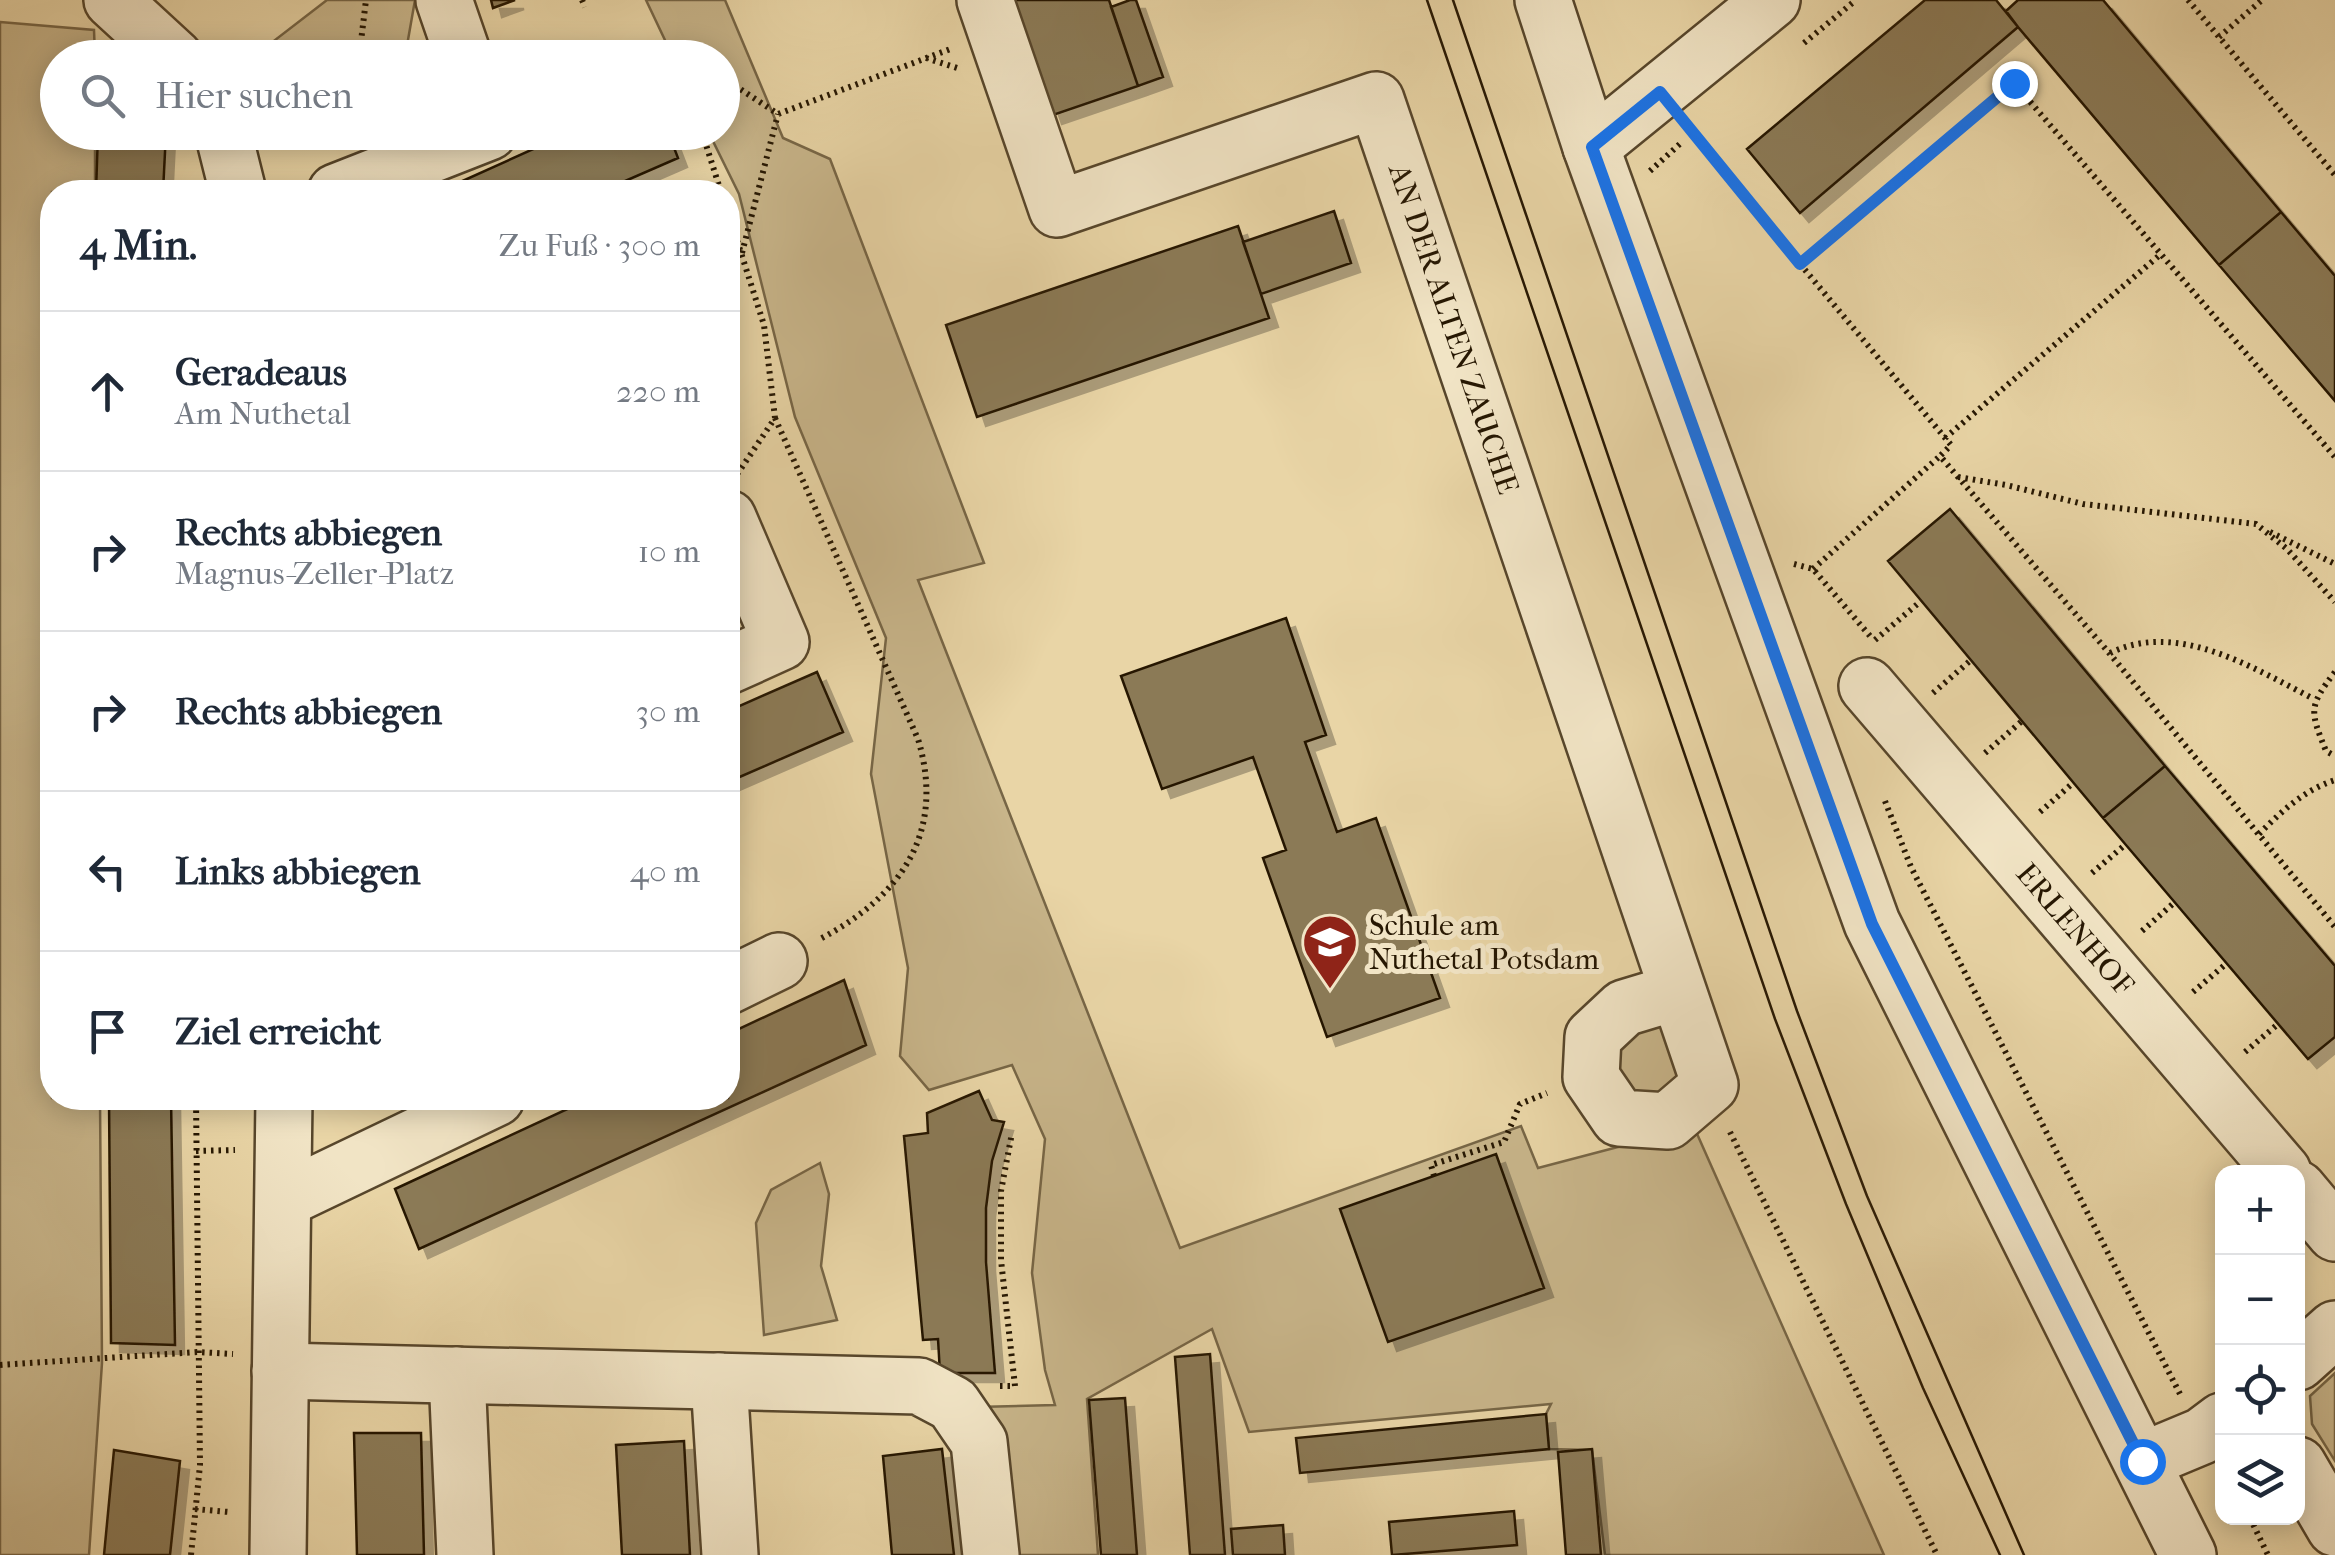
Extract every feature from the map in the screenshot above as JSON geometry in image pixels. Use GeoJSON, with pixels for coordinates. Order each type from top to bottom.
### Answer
{"type":"FeatureCollection","features":[{"type":"Feature","properties":{"kind":"street"},"geometry":{"type":"LineString","coordinates":[[112,0],[156,40]]}},
{"type":"Feature","properties":{"kind":"street"},"geometry":{"type":"LineString","coordinates":[[1542,0],[1872,924],[2188,1555]]}},
{"type":"Feature","properties":{"kind":"street"},"geometry":{"type":"LineString","coordinates":[[1592,147],[1772,0]]}},
{"type":"Feature","properties":{"kind":"street","name":"AN DER ALTEN ZAUCHE"},"geometry":{"type":"LineString","coordinates":[[990,16],[1057,209],[1376,100],[1710,1084]]}},
{"type":"Feature","properties":{"kind":"street"},"geometry":{"type":"LineString","coordinates":[[228,150],[235,180]]}},
{"type":"Feature","properties":{"kind":"street"},"geometry":{"type":"LineString","coordinates":[[367,180],[443,150]]}},
{"type":"Feature","properties":{"kind":"street"},"geometry":{"type":"LineString","coordinates":[[740,521],[781,642],[740,661]]}},
{"type":"Feature","properties":{"kind":"street","name":"ERLENHOF"},"geometry":{"type":"LineString","coordinates":[[1871,664],[2277,1165]]}},
{"type":"Feature","properties":{"kind":"street"},"geometry":{"type":"LineString","coordinates":[[740,980],[779,961]]}},
{"type":"Feature","properties":{"kind":"street"},"geometry":{"type":"LineString","coordinates":[[1677,992],[1624,1008],[1593,1037],[1591,1077],[1618,1118],[1668,1122],[1710,1084]]}},
{"type":"Feature","properties":{"kind":"street"},"geometry":{"type":"LineString","coordinates":[[278,1555],[284,1110]]}},
{"type":"Feature","properties":{"kind":"street"},"geometry":{"type":"LineString","coordinates":[[285,1200],[471,1110]]}},
{"type":"Feature","properties":{"kind":"street"},"geometry":{"type":"LineString","coordinates":[[2305,1198],[2335,1233]]}},
{"type":"Feature","properties":{"kind":"street"},"geometry":{"type":"LineString","coordinates":[[2305,1356],[2335,1329]]}},
{"type":"Feature","properties":{"kind":"street"},"geometry":{"type":"LineString","coordinates":[[279,1364],[457,1375],[919,1386],[952,1404],[980,1442],[991,1555]]}},
{"type":"Feature","properties":{"kind":"street"},"geometry":{"type":"LineString","coordinates":[[457,1375],[465,1555]]}},
{"type":"Feature","properties":{"kind":"street"},"geometry":{"type":"LineString","coordinates":[[719,1381],[730,1555]]}},
{"type":"Feature","properties":{"kind":"street"},"geometry":{"type":"LineString","coordinates":[[2142,1461],[2202,1436],[2215,1426]]}},
{"type":"Feature","properties":{"kind":"street"},"geometry":{"type":"LineString","coordinates":[[2305,1477],[2335,1528]]}},
{"type":"Feature","properties":{"kind":"path"},"geometry":{"type":"LineString","coordinates":[[361,40],[366,0]]}},
{"type":"Feature","properties":{"kind":"path"},"geometry":{"type":"LineString","coordinates":[[2188,0],[2335,176]]}},
{"type":"Feature","properties":{"kind":"path"},"geometry":{"type":"LineString","coordinates":[[2199,0],[2200,15]]}},
{"type":"Feature","properties":{"kind":"path"},"geometry":{"type":"LineString","coordinates":[[2220,36],[2262,0]]}},
{"type":"Feature","properties":{"kind":"path"},"geometry":{"type":"LineString","coordinates":[[778,114],[990,16]]}},
{"type":"Feature","properties":{"kind":"path"},"geometry":{"type":"LineString","coordinates":[[1800,264],[2014,83],[2335,457]]}},
{"type":"Feature","properties":{"kind":"path"},"geometry":{"type":"LineString","coordinates":[[740,89],[778,114]]}},
{"type":"Feature","properties":{"kind":"path"},"geometry":{"type":"LineString","coordinates":[[1660,92],[1952,445],[1813,569],[1793,564]]}},
{"type":"Feature","properties":{"kind":"path"},"geometry":{"type":"LineString","coordinates":[[741,255],[778,114]]}},
{"type":"Feature","properties":{"kind":"path"},"geometry":{"type":"LineString","coordinates":[[708,150],[717,180]]}},
{"type":"Feature","properties":{"kind":"path"},"geometry":{"type":"LineString","coordinates":[[740,252],[764,325],[775,418],[918,739],[928,772],[923,829],[914,858],[876,900],[831,934],[779,961]]}},
{"type":"Feature","properties":{"kind":"path"},"geometry":{"type":"LineString","coordinates":[[1945,438],[2161,254]]}},
{"type":"Feature","properties":{"kind":"path"},"geometry":{"type":"LineString","coordinates":[[740,482],[775,418]]}},
{"type":"Feature","properties":{"kind":"path"},"geometry":{"type":"LineString","coordinates":[[1940,456],[2110,654],[2335,927]]}},
{"type":"Feature","properties":{"kind":"path"},"geometry":{"type":"LineString","coordinates":[[1958,477],[2084,504],[2256,524],[2335,564]]}},
{"type":"Feature","properties":{"kind":"path"},"geometry":{"type":"LineString","coordinates":[[2256,524],[2287,549],[2335,602]]}},
{"type":"Feature","properties":{"kind":"path"},"geometry":{"type":"LineString","coordinates":[[1871,664],[1921,601]]}},
{"type":"Feature","properties":{"kind":"path"},"geometry":{"type":"LineString","coordinates":[[2110,654],[2133,642],[2173,642],[2232,657],[2314,698]]}},
{"type":"Feature","properties":{"kind":"path"},"geometry":{"type":"LineString","coordinates":[[1924,700],[1971,660]]}},
{"type":"Feature","properties":{"kind":"path"},"geometry":{"type":"LineString","coordinates":[[2335,672],[2314,698],[2312,716],[2326,752],[2335,756]]}},
{"type":"Feature","properties":{"kind":"path"},"geometry":{"type":"LineString","coordinates":[[2004,737],[2022,721]]}},
{"type":"Feature","properties":{"kind":"path"},"geometry":{"type":"LineString","coordinates":[[2259,834],[2284,808],[2317,786],[2335,780]]}},
{"type":"Feature","properties":{"kind":"path"},"geometry":{"type":"LineString","coordinates":[[2056,798],[2073,783]]}},
{"type":"Feature","properties":{"kind":"path"},"geometry":{"type":"LineString","coordinates":[[2107,860],[2126,844]]}},
{"type":"Feature","properties":{"kind":"path"},"geometry":{"type":"LineString","coordinates":[[2158,917],[2175,902]]}},
{"type":"Feature","properties":{"kind":"path"},"geometry":{"type":"LineString","coordinates":[[2208,980],[2226,963]]}},
{"type":"Feature","properties":{"kind":"path"},"geometry":{"type":"LineString","coordinates":[[2259,1040],[2278,1024]]}},
{"type":"Feature","properties":{"kind":"path"},"geometry":{"type":"LineString","coordinates":[[1434,1176],[1431,1165],[1504,1142],[1520,1104],[1591,1077]]}},
{"type":"Feature","properties":{"kind":"path"},"geometry":{"type":"LineString","coordinates":[[1710,1084],[1937,1555]]}},
{"type":"Feature","properties":{"kind":"path"},"geometry":{"type":"LineString","coordinates":[[190,1555],[200,1465],[196,1110]]}},
{"type":"Feature","properties":{"kind":"path"},"geometry":{"type":"LineString","coordinates":[[996,1386],[1015,1386],[1001,1260],[1001,1191],[1012,1133]]}},
{"type":"Feature","properties":{"kind":"path"},"geometry":{"type":"LineString","coordinates":[[0,1365],[197,1352],[279,1364]]}},
{"type":"Feature","properties":{"kind":"path"},"geometry":{"type":"LineString","coordinates":[[2253,1525],[2268,1555]]}},
{"type":"Feature","properties":{"kind":"shaded area"},"geometry":{"type":"Polygon","coordinates":[[[327,0],[415,0],[408,40],[275,40],[327,0]]]}},
{"type":"Feature","properties":{"kind":"shaded area"},"geometry":{"type":"Polygon","coordinates":[[[646,0],[725,0],[783,138],[830,159],[984,563],[918,580],[1180,1248],[1521,1126],[1538,1168],[1694,1127],[1884,1555],[1605,1555],[1592,1450],[1549,1449],[1546,1414],[1551,1404],[1249,1432],[1212,1329],[1087,1399],[1098,1555],[1004,1555],[977,1407],[1055,1405],[1045,1370],[1032,1273],[1045,1139],[1012,1065],[929,1090],[900,1056],[908,968],[871,774],[886,638],[795,417],[740,198],[740,180],[732,180],[717,150],[740,150],[740,40],[665,40],[646,0]]]}},
{"type":"Feature","properties":{"kind":"shaded area"},"geometry":{"type":"Polygon","coordinates":[[[0,22],[94,30],[94,40],[40,40],[40,150],[95,150],[95,180],[40,180],[40,1110],[100,1110],[102,1363],[89,1555],[0,1555],[0,22]]]}},
{"type":"Feature","properties":{"kind":"shaded area"},"geometry":{"type":"Polygon","coordinates":[[[1663,1023],[1678,1032],[1680,1093],[1633,1104],[1608,1048],[1617,1034],[1663,1023]]]}},
{"type":"Feature","properties":{"kind":"shaded area"},"geometry":{"type":"Polygon","coordinates":[[[820,1163],[829,1194],[821,1266],[837,1320],[764,1335],[756,1223],[771,1190],[820,1163]]]}},
{"type":"Feature","properties":{"kind":"shaded area"},"geometry":{"type":"Polygon","coordinates":[[[2335,1373],[2335,1461],[2312,1424],[2310,1396],[2335,1373]]]}},
{"type":"Feature","properties":{"kind":"building"},"geometry":{"type":"Polygon","coordinates":[[[491,0],[515,0],[493,8],[491,0]]]}},
{"type":"Feature","properties":{"kind":"building"},"geometry":{"type":"Polygon","coordinates":[[[1014,0],[1109,0],[1138,86],[1053,115],[1014,0]]]}},
{"type":"Feature","properties":{"kind":"building"},"geometry":{"type":"Polygon","coordinates":[[[1136,0],[1163,77],[1138,86],[1111,7],[1136,0]]]}},
{"type":"Feature","properties":{"kind":"building"},"geometry":{"type":"Polygon","coordinates":[[[1925,0],[1996,0],[2018,27],[1800,213],[1747,149],[1925,0]]]}},
{"type":"Feature","properties":{"kind":"building"},"geometry":{"type":"Polygon","coordinates":[[[2018,0],[2103,0],[2281,212],[2219,265],[2018,27],[2006,11],[2018,0]]]}},
{"type":"Feature","properties":{"kind":"building"},"geometry":{"type":"Polygon","coordinates":[[[97,150],[165,150],[164,180],[96,180],[97,150]]]}},
{"type":"Feature","properties":{"kind":"building"},"geometry":{"type":"Polygon","coordinates":[[[531,150],[675,150],[678,158],[628,180],[465,180],[531,150]]]}},
{"type":"Feature","properties":{"kind":"building"},"geometry":{"type":"Polygon","coordinates":[[[1334,211],[1351,263],[1261,294],[1243,242],[1334,211]]]}},
{"type":"Feature","properties":{"kind":"building"},"geometry":{"type":"Polygon","coordinates":[[[2281,212],[2335,276],[2335,401],[2219,265],[2281,212]]]}},
{"type":"Feature","properties":{"kind":"building"},"geometry":{"type":"Polygon","coordinates":[[[1238,226],[1269,318],[977,417],[946,325],[1238,226]]]}},
{"type":"Feature","properties":{"kind":"building"},"geometry":{"type":"Polygon","coordinates":[[[1950,509],[2165,766],[2103,818],[1888,561],[1950,509]]]}},
{"type":"Feature","properties":{"kind":"building"},"geometry":{"type":"Polygon","coordinates":[[[1286,618],[1326,735],[1305,742],[1337,832],[1376,818],[1440,998],[1327,1037],[1263,858],[1286,850],[1253,757],[1162,789],[1121,676],[1286,618]]]}},
{"type":"Feature","properties":{"kind":"building"},"geometry":{"type":"Polygon","coordinates":[[[817,672],[843,732],[740,777],[740,706],[817,672]]]}},
{"type":"Feature","properties":{"kind":"building"},"geometry":{"type":"Polygon","coordinates":[[[2165,766],[2335,966],[2335,1037],[2308,1059],[2103,818],[2165,766]]]}},
{"type":"Feature","properties":{"kind":"building"},"geometry":{"type":"Polygon","coordinates":[[[844,980],[866,1045],[740,1103],[740,1028],[844,980]]]}},
{"type":"Feature","properties":{"kind":"building"},"geometry":{"type":"Polygon","coordinates":[[[979,1091],[992,1120],[1004,1122],[992,1161],[986,1208],[995,1373],[940,1373],[938,1339],[923,1340],[904,1136],[928,1133],[927,1113],[979,1091]]]}},
{"type":"Feature","properties":{"kind":"building"},"geometry":{"type":"Polygon","coordinates":[[[109,1110],[171,1110],[175,1345],[111,1343],[109,1110]]]}},
{"type":"Feature","properties":{"kind":"building"},"geometry":{"type":"Polygon","coordinates":[[[565,1110],[724,1110],[419,1249],[395,1189],[565,1110]]]}},
{"type":"Feature","properties":{"kind":"building"},"geometry":{"type":"Polygon","coordinates":[[[1496,1154],[1544,1288],[1388,1342],[1340,1209],[1496,1154]]]}},
{"type":"Feature","properties":{"kind":"building"},"geometry":{"type":"Polygon","coordinates":[[[1210,1354],[1225,1555],[1190,1555],[1175,1357],[1210,1354]]]}},
{"type":"Feature","properties":{"kind":"building"},"geometry":{"type":"Polygon","coordinates":[[[1125,1398],[1137,1555],[1101,1555],[1089,1400],[1125,1398]]]}},
{"type":"Feature","properties":{"kind":"building"},"geometry":{"type":"Polygon","coordinates":[[[1546,1414],[1549,1449],[1300,1473],[1296,1438],[1546,1414]]]}},
{"type":"Feature","properties":{"kind":"building"},"geometry":{"type":"Polygon","coordinates":[[[354,1433],[421,1433],[424,1555],[357,1555],[354,1433]]]}},
{"type":"Feature","properties":{"kind":"building"},"geometry":{"type":"Polygon","coordinates":[[[684,1441],[690,1555],[622,1555],[616,1445],[684,1441]]]}},
{"type":"Feature","properties":{"kind":"building"},"geometry":{"type":"Polygon","coordinates":[[[942,1449],[954,1555],[892,1555],[883,1456],[942,1449]]]}},
{"type":"Feature","properties":{"kind":"building"},"geometry":{"type":"Polygon","coordinates":[[[1592,1449],[1601,1555],[1566,1555],[1558,1452],[1592,1449]]]}},
{"type":"Feature","properties":{"kind":"building"},"geometry":{"type":"Polygon","coordinates":[[[114,1450],[180,1461],[170,1555],[104,1555],[114,1450]]]}},
{"type":"Feature","properties":{"kind":"building"},"geometry":{"type":"Polygon","coordinates":[[[1514,1511],[1517,1545],[1392,1555],[1389,1522],[1514,1511]]]}},
{"type":"Feature","properties":{"kind":"building"},"geometry":{"type":"Polygon","coordinates":[[[1283,1525],[1285,1555],[1233,1555],[1231,1529],[1283,1525]]]}},
{"type":"Feature","properties":{"kind":"tram line"},"geometry":{"type":"LineString","coordinates":[[1427,0],[1775,1019],[1923,1388],[2000,1555]]}},
{"type":"Feature","properties":{"kind":"tram line"},"geometry":{"type":"LineString","coordinates":[[1453,0],[1797,1011],[1867,1196],[2024,1555]]}},
{"type":"Feature","properties":{"kind":"place","name":"Schule am Nuthetal Potsdam"},"geometry":{"type":"Point","coordinates":[1330,991]}},
{"type":"Feature","properties":{"kind":"route"},"geometry":{"type":"LineString","coordinates":[[2014,83],[1800,264],[1660,92],[1592,147],[1872,924],[2142,1461]]}}]}
